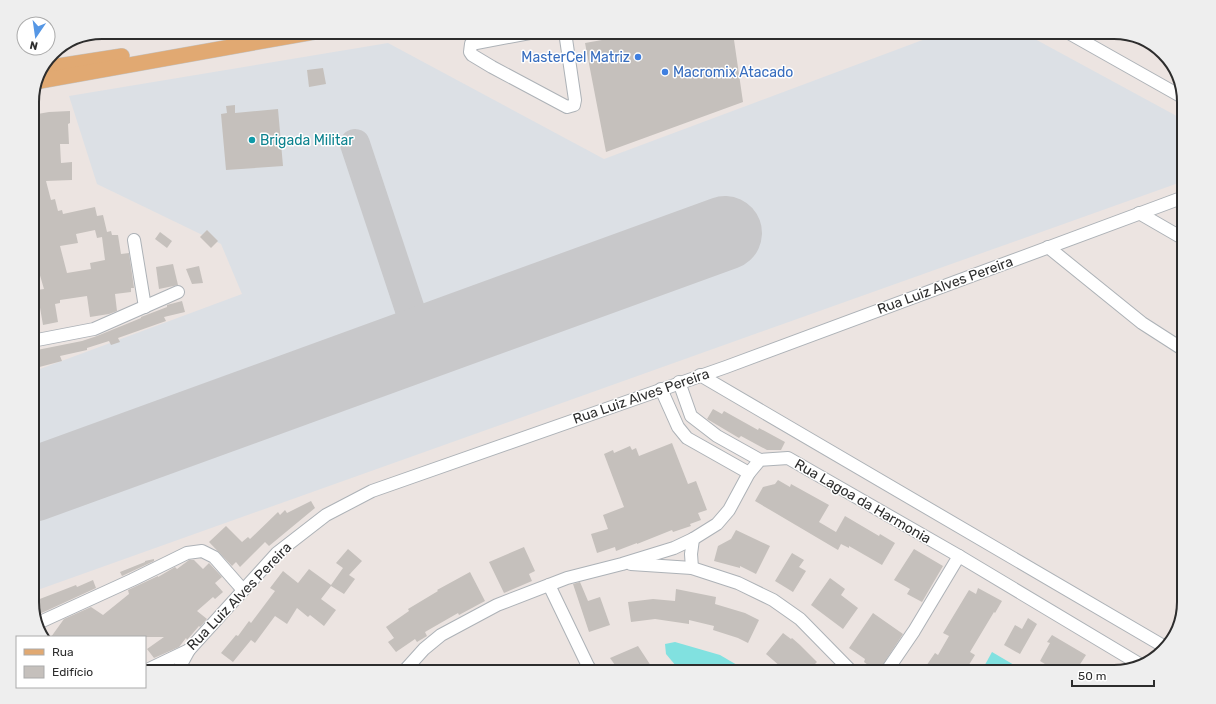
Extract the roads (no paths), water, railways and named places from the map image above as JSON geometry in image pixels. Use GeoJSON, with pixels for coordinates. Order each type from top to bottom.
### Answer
{"type":"FeatureCollection","features":[{"type":"Feature","properties":{"kind":"main road"},"geometry":{"type":"LineString","coordinates":[[49,67],[222,39]]}},
{"type":"Feature","properties":{"kind":"main road"},"geometry":{"type":"LineString","coordinates":[[43,81],[275,39]]}},
{"type":"Feature","properties":{"kind":"street"},"geometry":{"type":"LineString","coordinates":[[498,39],[472,44],[470,52],[472,55],[492,67],[567,107],[574,105],[575,100],[566,39]]}},
{"type":"Feature","properties":{"kind":"street"},"geometry":{"type":"LineString","coordinates":[[1080,39],[1176,89]]}},
{"type":"Feature","properties":{"kind":"street","name":"Rua Luiz Alves Pereira"},"geometry":{"type":"LineString","coordinates":[[158,665],[189,650],[278,553],[326,514],[372,491],[700,375],[1177,199]]}},
{"type":"Feature","properties":{"kind":"street"},"geometry":{"type":"LineString","coordinates":[[1139,213],[1177,235]]}},
{"type":"Feature","properties":{"kind":"street"},"geometry":{"type":"LineString","coordinates":[[134,240],[145,306]]}},
{"type":"Feature","properties":{"kind":"street"},"geometry":{"type":"LineString","coordinates":[[1048,247],[1142,323],[1177,346]]}},
{"type":"Feature","properties":{"kind":"street"},"geometry":{"type":"LineString","coordinates":[[39,340],[94,328],[178,292]]}},
{"type":"Feature","properties":{"kind":"street"},"geometry":{"type":"LineString","coordinates":[[700,375],[1161,645]]}},
{"type":"Feature","properties":{"kind":"street"},"geometry":{"type":"LineString","coordinates":[[410,665],[424,649],[441,635],[497,605],[567,578],[622,564],[674,548],[693,539],[717,524],[728,510],[749,473],[760,460],[717,436],[691,416],[679,382]]}},
{"type":"Feature","properties":{"kind":"street"},"geometry":{"type":"LineString","coordinates":[[661,389],[678,427],[687,438],[749,473]]}},
{"type":"Feature","properties":{"kind":"street"},"geometry":{"type":"LineString","coordinates":[[678,427],[691,416]]}},
{"type":"Feature","properties":{"kind":"street"},"geometry":{"type":"LineString","coordinates":[[708,450],[717,436]]}},
{"type":"Feature","properties":{"kind":"street","name":"Rua Lagoa da Harmonia"},"geometry":{"type":"LineString","coordinates":[[760,460],[788,458],[959,556],[1135,661]]}},
{"type":"Feature","properties":{"kind":"street"},"geometry":{"type":"LineString","coordinates":[[692,568],[691,554],[693,539]]}},
{"type":"Feature","properties":{"kind":"street"},"geometry":{"type":"LineString","coordinates":[[42,621],[187,553],[202,551],[214,557],[243,590]]}},
{"type":"Feature","properties":{"kind":"street"},"geometry":{"type":"LineString","coordinates":[[891,665],[918,624],[959,556]]}},
{"type":"Feature","properties":{"kind":"street"},"geometry":{"type":"LineString","coordinates":[[622,564],[692,568],[738,583],[773,600],[800,619],[845,665]]}},
{"type":"Feature","properties":{"kind":"street"},"geometry":{"type":"LineString","coordinates":[[549,585],[585,665]]}},
{"type":"Feature","properties":{"kind":"street"},"geometry":{"type":"LineString","coordinates":[[181,665],[189,650]]}},
{"type":"Feature","properties":{"kind":"water"},"geometry":{"type":"Polygon","coordinates":[[[675,642],[720,655],[737,665],[675,665],[666,654],[665,644],[675,642]]]}},
{"type":"Feature","properties":{"kind":"water"},"geometry":{"type":"Polygon","coordinates":[[[992,652],[1014,665],[985,665],[992,652]]]}},
{"type":"Feature","properties":{"kind":"place","name":"MasterCel Matriz"},"geometry":{"type":"Point","coordinates":[638,57]}},
{"type":"Feature","properties":{"kind":"place","name":"Macromix Atacado"},"geometry":{"type":"Point","coordinates":[665,72]}},
{"type":"Feature","properties":{"kind":"place","name":"Brigada Militar"},"geometry":{"type":"Point","coordinates":[252,140]}}]}
